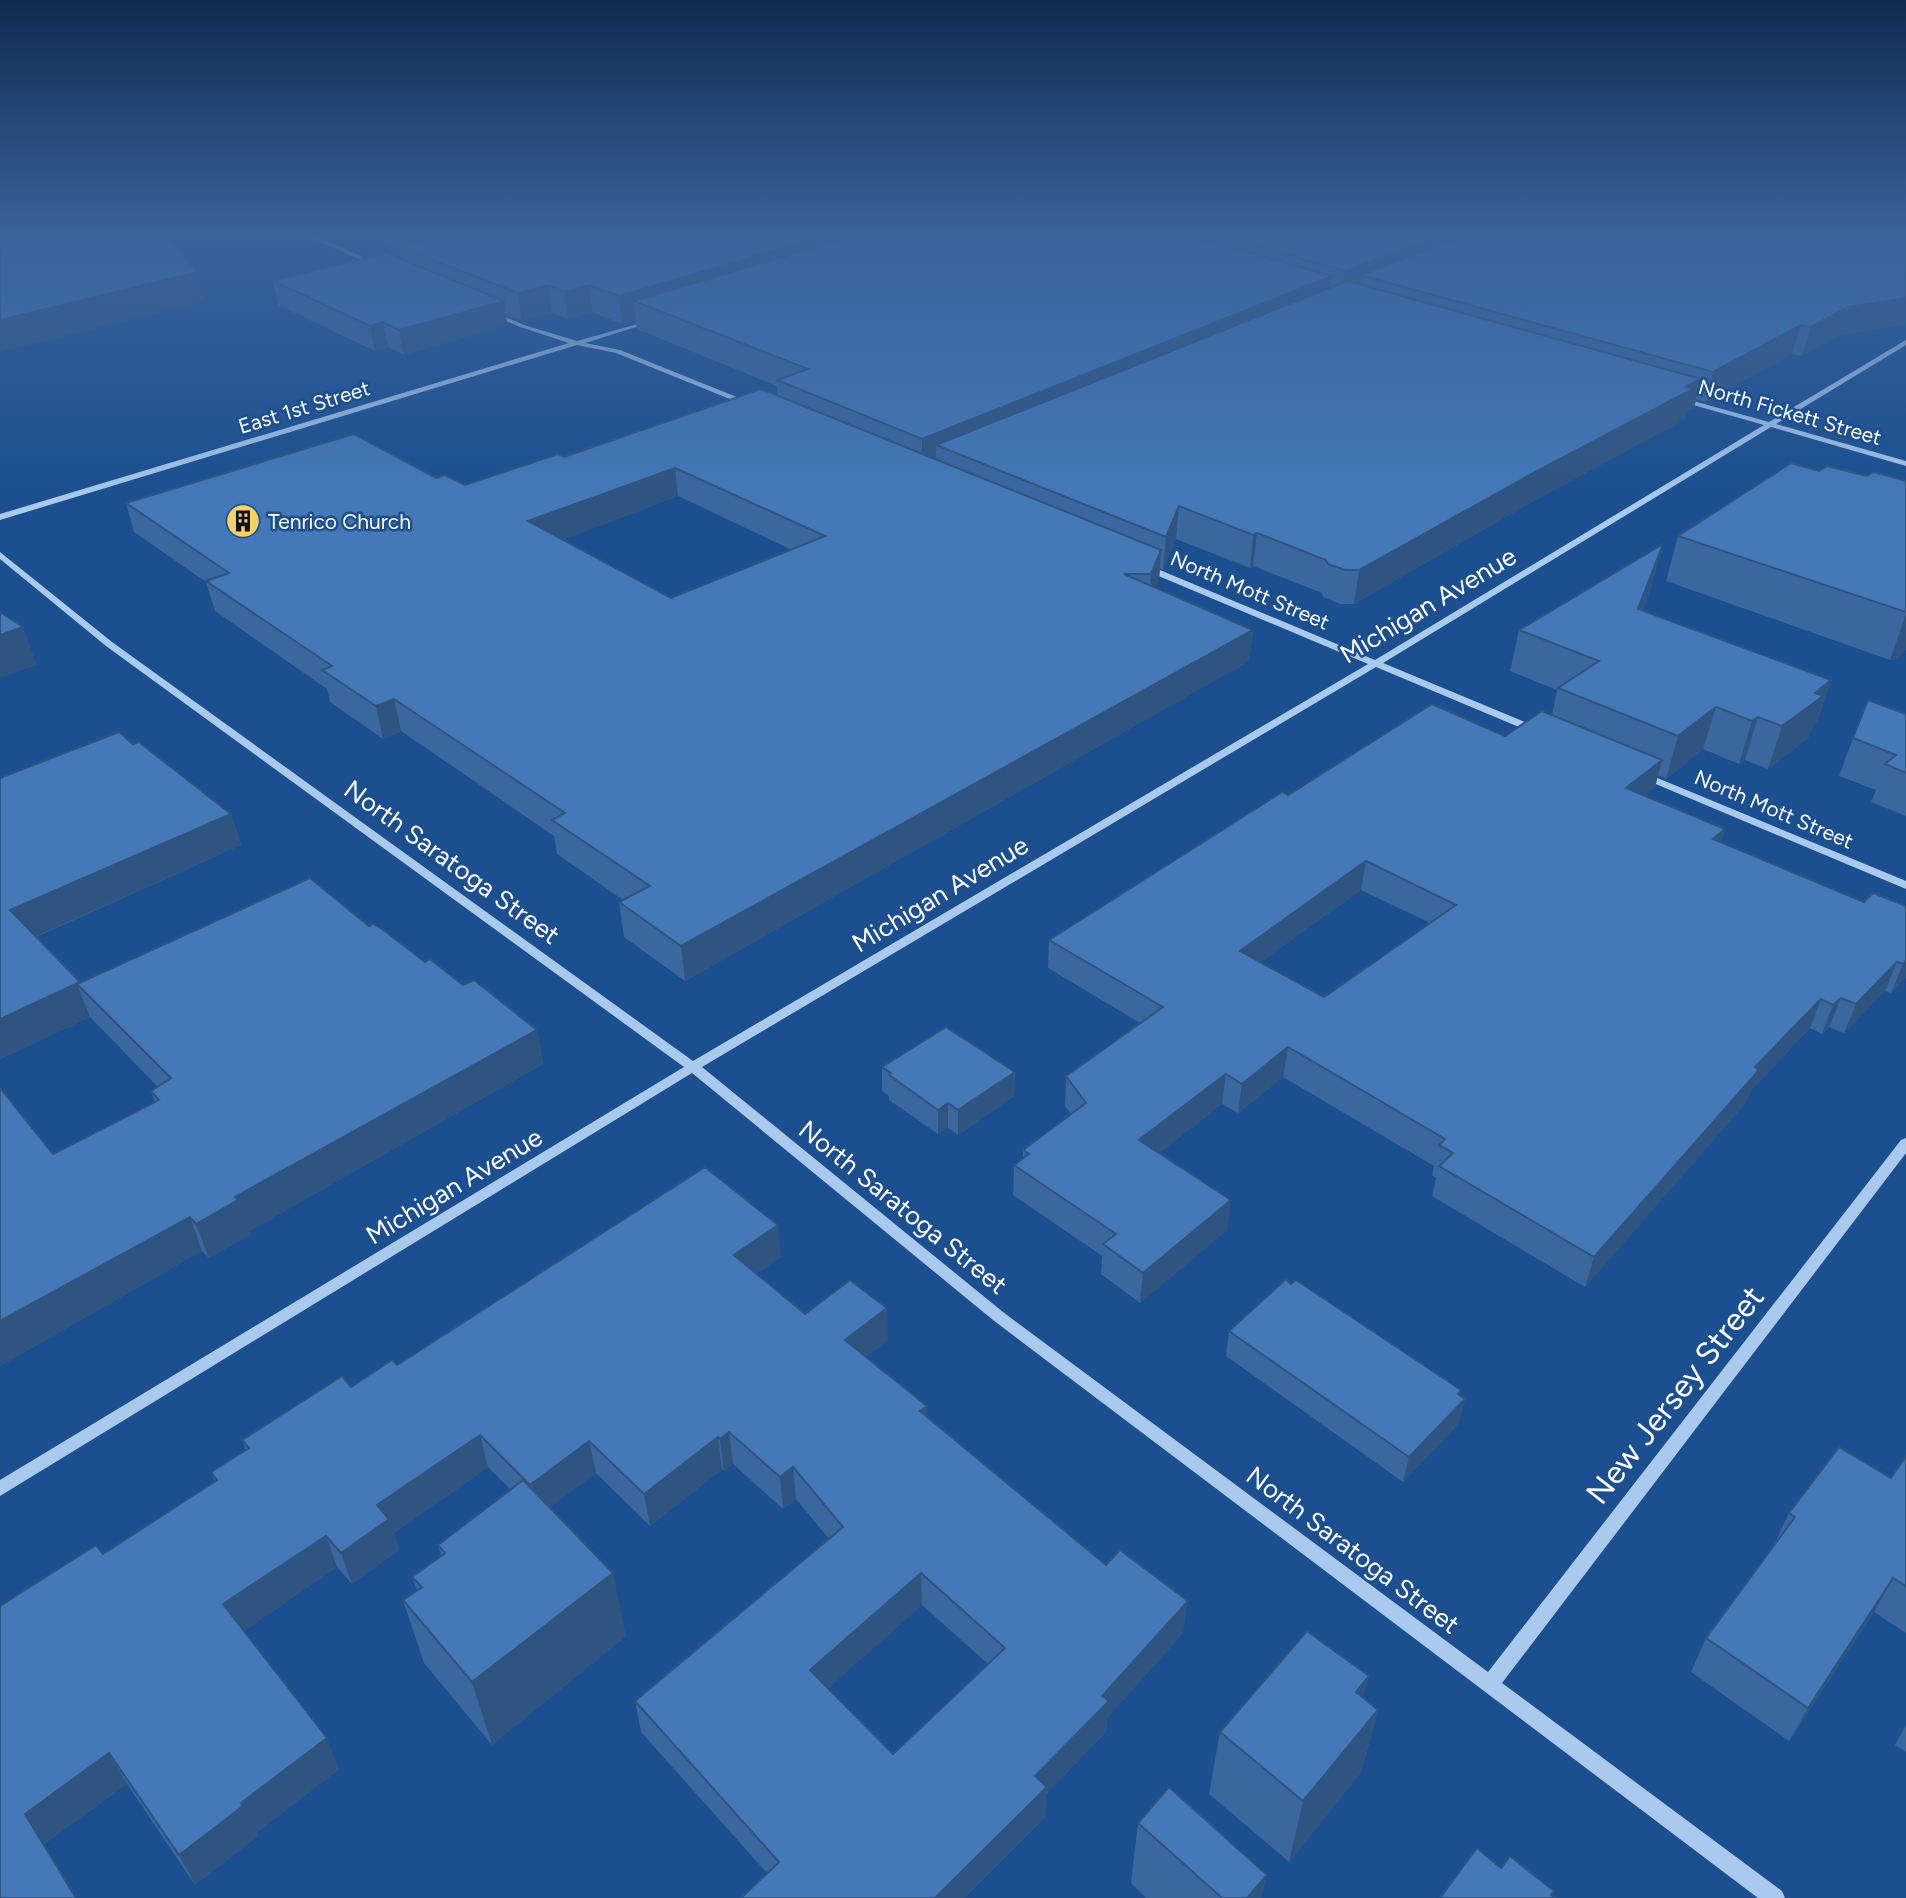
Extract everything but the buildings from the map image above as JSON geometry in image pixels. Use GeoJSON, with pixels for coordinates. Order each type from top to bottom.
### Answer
{"type":"FeatureCollection","features":[{"type":"Feature","properties":{"kind":"street"},"geometry":{"type":"LineString","coordinates":[[511,322],[576,343],[618,351],[764,410]]}},
{"type":"Feature","properties":{"kind":"street","name":"East 1st Street"},"geometry":{"type":"LineString","coordinates":[[0,517],[647,322]]}},
{"type":"Feature","properties":{"kind":"street","name":"Michigan Avenue"},"geometry":{"type":"LineString","coordinates":[[0,1489],[693,1067],[1376,664],[1906,342]]}},
{"type":"Feature","properties":{"kind":"street","name":"North Fickett Street"},"geometry":{"type":"LineString","coordinates":[[1675,398],[1906,464]]}},
{"type":"Feature","properties":{"kind":"street","name":"North Saratoga Street"},"geometry":{"type":"LineString","coordinates":[[0,555],[109,644],[693,1067],[998,1316],[1775,1898]]}},
{"type":"Feature","properties":{"kind":"street","name":"North Mott Street"},"geometry":{"type":"LineString","coordinates":[[1139,565],[1543,734]]}},
{"type":"Feature","properties":{"kind":"street","name":"North Mott Street"},"geometry":{"type":"LineString","coordinates":[[1633,771],[1906,884]]}},
{"type":"Feature","properties":{"kind":"street","name":"New Jersey Street"},"geometry":{"type":"LineString","coordinates":[[1491,1683],[1906,1143]]}},
{"type":"Feature","properties":{"kind":"place","name":"Tenrico Church"},"geometry":{"type":"Point","coordinates":[243,521]}}]}
